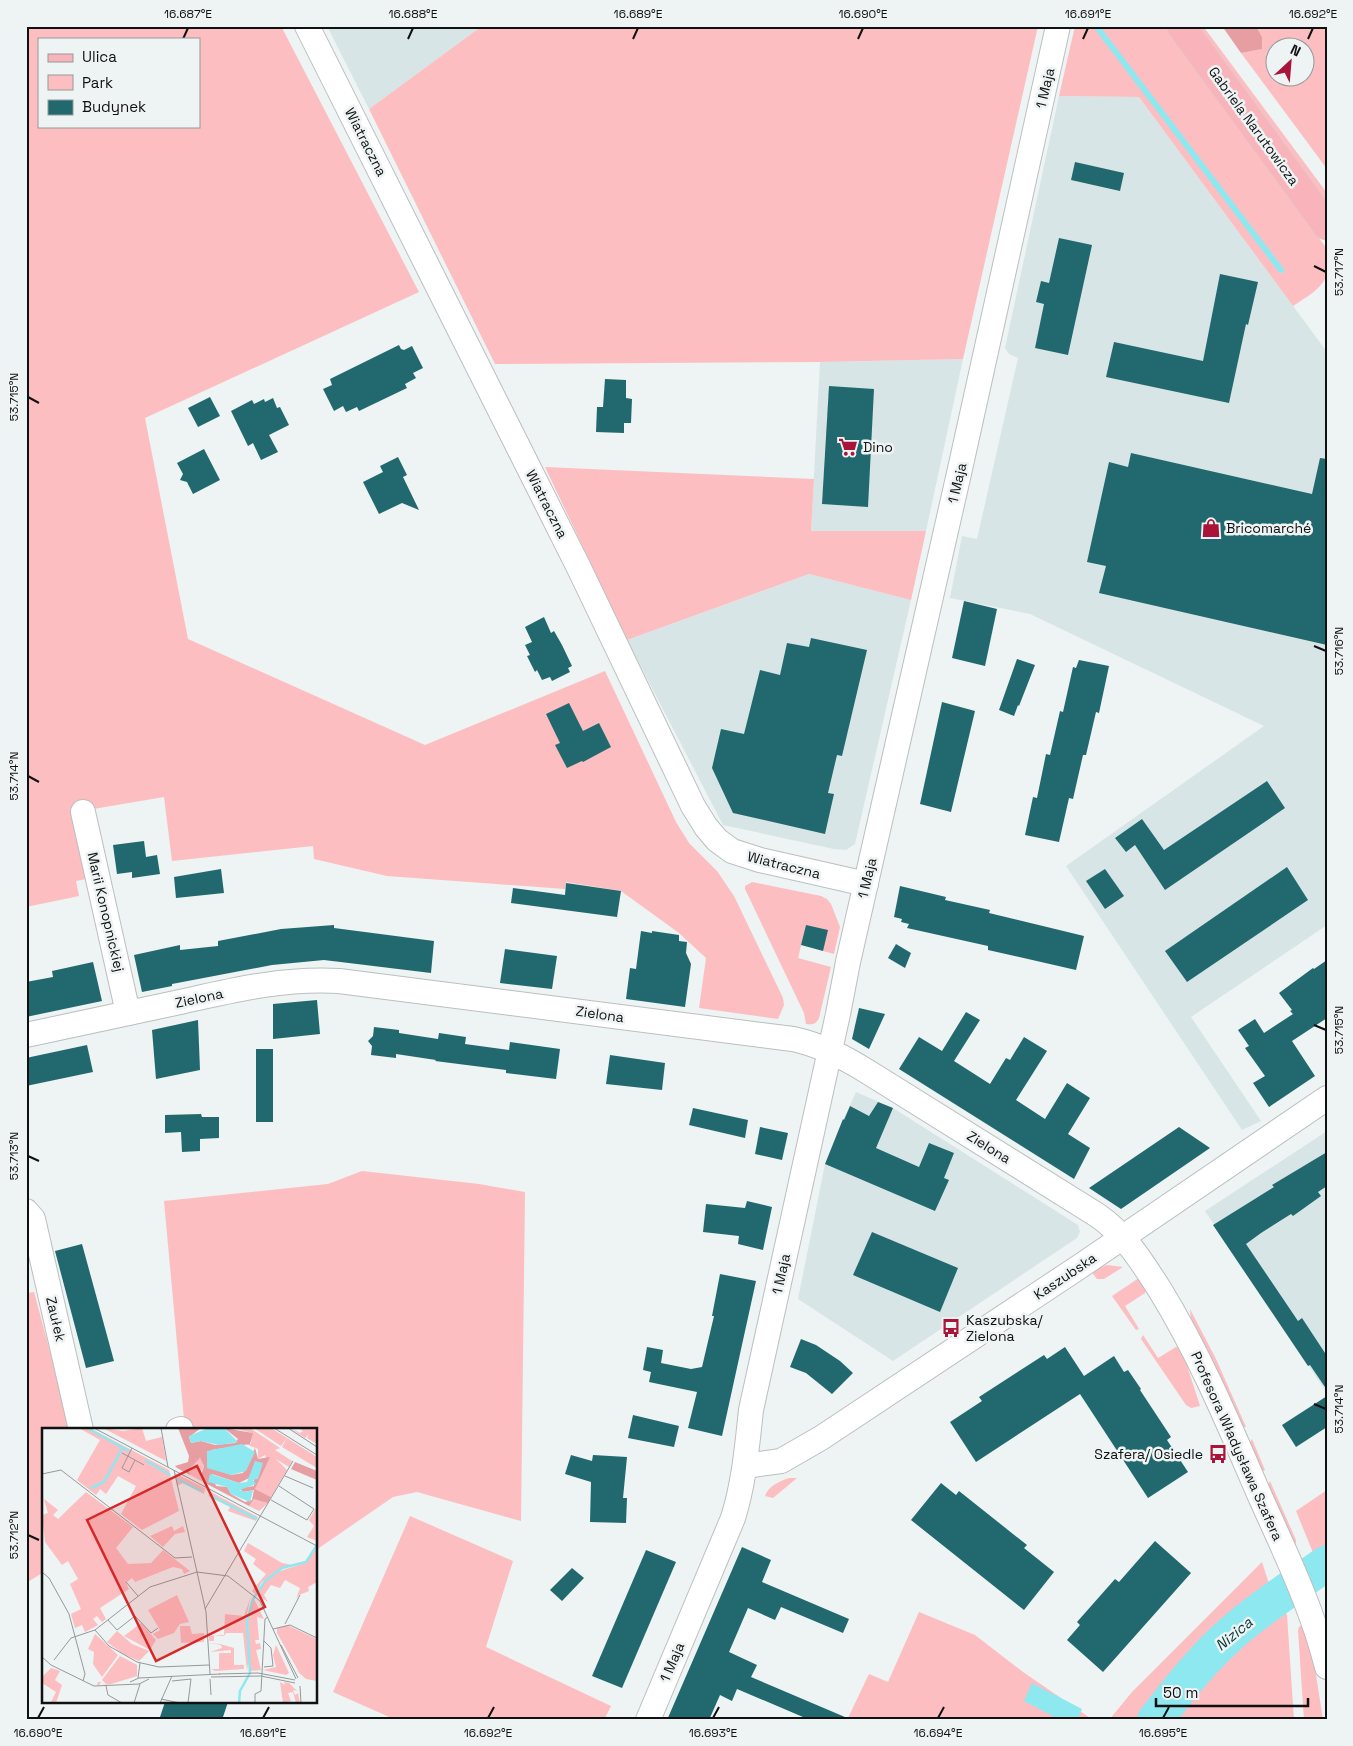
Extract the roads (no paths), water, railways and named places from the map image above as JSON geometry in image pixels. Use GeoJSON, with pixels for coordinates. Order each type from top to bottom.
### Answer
{"type":"FeatureCollection","features":[{"type":"Feature","properties":{"kind":"main road","name":"Gabriela Narutowicza"},"geometry":{"type":"LineString","coordinates":[[1180,26],[1327,226]]}},
{"type":"Feature","properties":{"kind":"street","name":"Wiatraczna"},"geometry":{"type":"LineString","coordinates":[[308,26],[579,568],[693,806],[706,827],[717,840],[732,851],[760,860],[866,884]]}},
{"type":"Feature","properties":{"kind":"street","name":"1 Maja"},"geometry":{"type":"LineString","coordinates":[[648,1720],[733,1518],[739,1499],[752,1410],[848,962],[1058,26]]}},
{"type":"Feature","properties":{"kind":"street","name":"Marii Konopnickiej"},"geometry":{"type":"LineString","coordinates":[[83,812],[128,1013]]}},
{"type":"Feature","properties":{"kind":"street","name":"Zielona"},"geometry":{"type":"LineString","coordinates":[[26,1035],[272,983],[339,980],[810,1042],[830,1050],[868,1072],[1097,1215],[1122,1237]]}},
{"type":"Feature","properties":{"kind":"street","name":"Kaszubska"},"geometry":{"type":"LineString","coordinates":[[745,1466],[781,1461],[813,1443],[1327,1098]]}},
{"type":"Feature","properties":{"kind":"street","name":"Zaułek"},"geometry":{"type":"LineString","coordinates":[[26,1211],[33,1218],[81,1428]]}},
{"type":"Feature","properties":{"kind":"street","name":"Profesora Władysława Szafera"},"geometry":{"type":"LineString","coordinates":[[1122,1237],[1142,1262],[1191,1343],[1206,1374],[1306,1601],[1327,1667]]}},
{"type":"Feature","properties":{"kind":"water"},"geometry":{"type":"Polygon","coordinates":[[[1032,1683],[1082,1709],[1077,1720],[1060,1720],[1024,1701],[1032,1683]]]}},
{"type":"Feature","properties":{"kind":"waterway"},"geometry":{"type":"LineString","coordinates":[[1096,26],[1281,270]]}},
{"type":"Feature","properties":{"kind":"waterway","name":"Nizica"},"geometry":{"type":"LineString","coordinates":[[1155,1720],[1192,1674],[1223,1641],[1268,1604],[1327,1563]]}},
{"type":"Feature","properties":{"kind":"place","name":"Dino"},"geometry":{"type":"Point","coordinates":[848,447]}},
{"type":"Feature","properties":{"kind":"place","name":"Bricomarché"},"geometry":{"type":"Point","coordinates":[1211,528]}},
{"type":"Feature","properties":{"kind":"place","name":"Kaszubska/ Zielona"},"geometry":{"type":"Point","coordinates":[951,1328]}},
{"type":"Feature","properties":{"kind":"place","name":"Szafera/ Osiedle"},"geometry":{"type":"Point","coordinates":[1218,1454]}}]}
